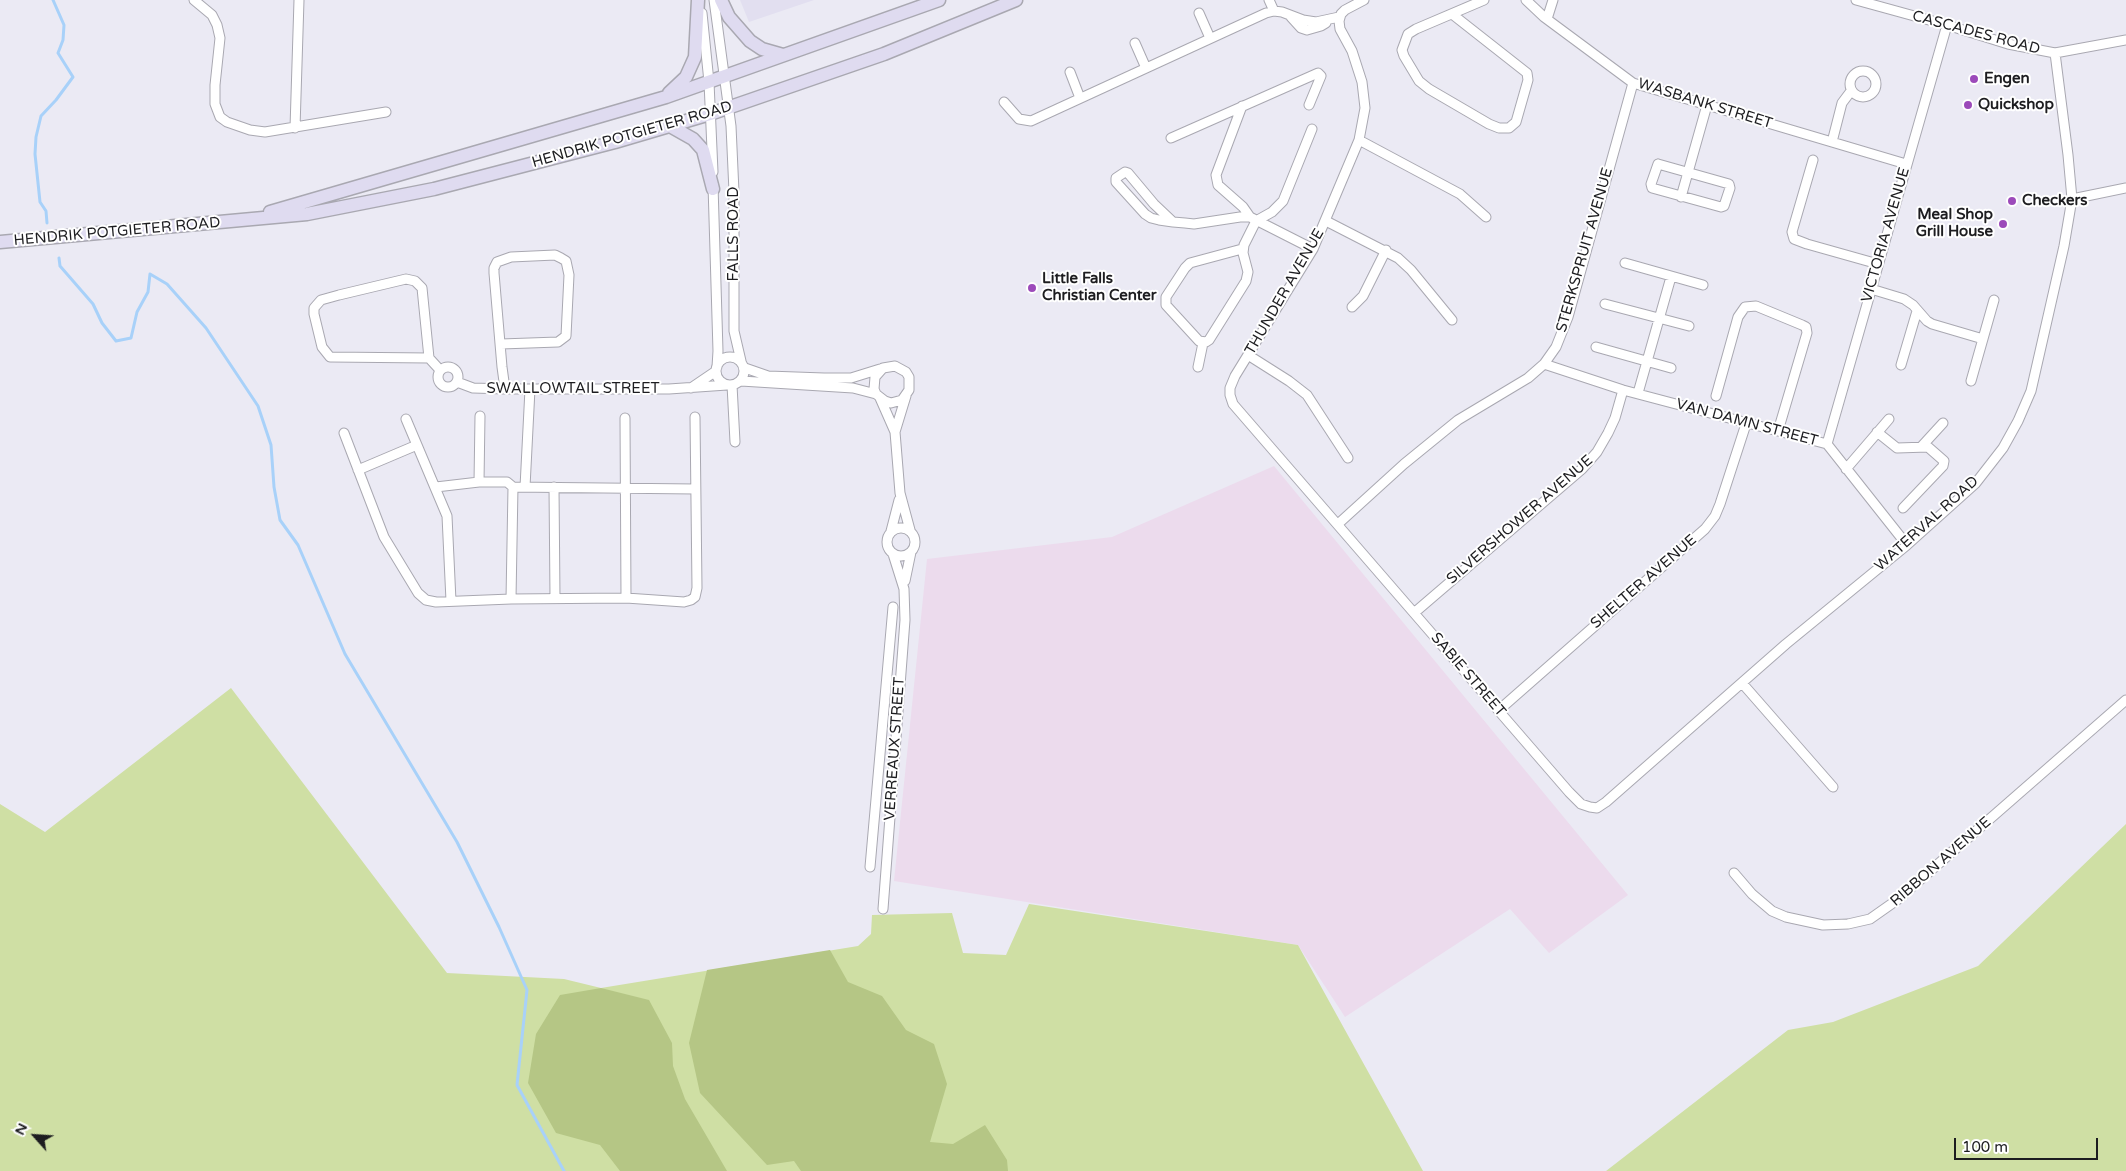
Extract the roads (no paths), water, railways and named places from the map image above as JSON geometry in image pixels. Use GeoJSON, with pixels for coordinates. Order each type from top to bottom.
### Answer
{"type":"FeatureCollection","features":[{"type":"Feature","properties":{"kind":"main road"},"geometry":{"type":"LineString","coordinates":[[666,97],[686,77],[695,57],[699,0]]}},
{"type":"Feature","properties":{"kind":"main road"},"geometry":{"type":"LineString","coordinates":[[721,0],[729,17],[750,41],[762,49],[782,56]]}},
{"type":"Feature","properties":{"kind":"main road","name":"HENDRIK POTGIETER ROAD"},"geometry":{"type":"LineString","coordinates":[[233,222],[345,192],[666,97],[940,0]]}},
{"type":"Feature","properties":{"kind":"main road","name":"HENDRIK POTGIETER ROAD"},"geometry":{"type":"LineString","coordinates":[[0,242],[307,214],[434,189],[615,142],[710,114],[884,54],[1016,0]]}},
{"type":"Feature","properties":{"kind":"main road"},"geometry":{"type":"LineString","coordinates":[[670,126],[692,139],[703,150],[713,189]]}},
{"type":"Feature","properties":{"kind":"street"},"geometry":{"type":"LineString","coordinates":[[194,0],[212,15],[218,25],[220,38],[214,104],[220,117],[227,122],[250,130],[265,132],[386,112]]}},
{"type":"Feature","properties":{"kind":"street"},"geometry":{"type":"LineString","coordinates":[[295,128],[299,0]]}},
{"type":"Feature","properties":{"kind":"street","name":"FALLS ROAD"},"geometry":{"type":"LineString","coordinates":[[699,0],[709,82],[718,351],[716,369]]}},
{"type":"Feature","properties":{"kind":"street","name":"FALLS ROAD"},"geometry":{"type":"LineString","coordinates":[[714,0],[729,107],[734,192],[734,331],[743,364]]}},
{"type":"Feature","properties":{"kind":"street"},"geometry":{"type":"LineString","coordinates":[[1269,0],[1274,11]]}},
{"type":"Feature","properties":{"kind":"street"},"geometry":{"type":"LineString","coordinates":[[1004,102],[1019,118],[1027,122],[1210,38],[1274,11],[1310,22],[1327,22],[1339,17],[1354,2],[1364,0]]}},
{"type":"Feature","properties":{"kind":"street"},"geometry":{"type":"LineString","coordinates":[[1452,14],[1527,73],[1528,80],[1516,122],[1509,128],[1499,128],[1490,124],[1429,88],[1419,81],[1404,56],[1404,42],[1408,34],[1452,14],[1484,0]]}},
{"type":"Feature","properties":{"kind":"street","name":"WASBANK STREET"},"geometry":{"type":"LineString","coordinates":[[1526,0],[1547,19],[1633,83],[1906,164]]}},
{"type":"Feature","properties":{"kind":"street"},"geometry":{"type":"LineString","coordinates":[[1547,19],[1553,0]]}},
{"type":"Feature","properties":{"kind":"street","name":"CASCADES ROAD"},"geometry":{"type":"LineString","coordinates":[[1856,0],[2008,44],[2054,53],[2126,40]]}},
{"type":"Feature","properties":{"kind":"street"},"geometry":{"type":"LineString","coordinates":[[1199,13],[1210,38]]}},
{"type":"Feature","properties":{"kind":"street","name":"THUNDER AVENUE"},"geometry":{"type":"LineString","coordinates":[[1338,524],[1233,404],[1230,388],[1235,376],[1313,249],[1359,140],[1364,108],[1362,82],[1352,51],[1340,29],[1339,17]]}},
{"type":"Feature","properties":{"kind":"street","name":"VICTORIA AVENUE"},"geometry":{"type":"LineString","coordinates":[[1827,444],[1946,25]]}},
{"type":"Feature","properties":{"kind":"street"},"geometry":{"type":"LineString","coordinates":[[1135,42],[1146,68]]}},
{"type":"Feature","properties":{"kind":"street","name":"WATERVAL ROAD"},"geometry":{"type":"LineString","coordinates":[[1606,802],[1828,608],[1907,545],[1975,484],[2003,448],[2018,421],[2031,391],[2064,246],[2072,199],[2068,154],[2054,53]]}},
{"type":"Feature","properties":{"kind":"street"},"geometry":{"type":"LineString","coordinates":[[1070,72],[1080,98]]}},
{"type":"Feature","properties":{"kind":"street"},"geometry":{"type":"LineString","coordinates":[[1171,138],[1318,73],[1321,76],[1309,105]]}},
{"type":"Feature","properties":{"kind":"street","name":"STERKSPRUIT AVENUE"},"geometry":{"type":"LineString","coordinates":[[1338,524],[1404,464],[1458,420],[1528,378],[1544,364],[1556,347],[1568,317],[1633,83]]}},
{"type":"Feature","properties":{"kind":"street"},"geometry":{"type":"LineString","coordinates":[[1832,142],[1842,103],[1851,91]]}},
{"type":"Feature","properties":{"kind":"street"},"geometry":{"type":"LineString","coordinates":[[1680,197],[1707,105]]}},
{"type":"Feature","properties":{"kind":"street"},"geometry":{"type":"LineString","coordinates":[[1242,106],[1216,176],[1218,185],[1243,207],[1253,219]]}},
{"type":"Feature","properties":{"kind":"street"},"geometry":{"type":"LineString","coordinates":[[1242,249],[1190,263],[1166,297],[1166,305],[1195,338],[1203,342],[1210,340],[1246,281],[1248,272],[1242,249],[1253,219],[1272,212],[1283,200],[1312,129]]}},
{"type":"Feature","properties":{"kind":"street"},"geometry":{"type":"LineString","coordinates":[[1359,140],[1460,194],[1486,217]]}},
{"type":"Feature","properties":{"kind":"street"},"geometry":{"type":"LineString","coordinates":[[1813,160],[1792,232],[1794,239],[1878,264]]}},
{"type":"Feature","properties":{"kind":"street"},"geometry":{"type":"LineString","coordinates":[[1660,164],[1729,184],[1730,188],[1725,204],[1721,207],[1680,197],[1652,188],[1651,184],[1656,166],[1660,164]]}},
{"type":"Feature","properties":{"kind":"street"},"geometry":{"type":"LineString","coordinates":[[1173,222],[1154,204],[1128,172],[1116,178],[1116,182],[1145,214],[1158,220],[1173,222],[1194,224],[1240,216],[1253,219],[1313,249]]}},
{"type":"Feature","properties":{"kind":"street"},"geometry":{"type":"LineString","coordinates":[[2072,199],[2126,188]]}},
{"type":"Feature","properties":{"kind":"street"},"geometry":{"type":"LineString","coordinates":[[1326,221],[1386,250],[1398,258],[1411,270],[1452,320]]}},
{"type":"Feature","properties":{"kind":"street"},"geometry":{"type":"LineString","coordinates":[[1352,307],[1363,296],[1386,250]]}},
{"type":"Feature","properties":{"kind":"street"},"geometry":{"type":"LineString","coordinates":[[501,344],[558,342],[566,336],[569,275],[566,262],[562,258],[555,255],[511,257],[497,262],[494,268],[505,389]]}},
{"type":"Feature","properties":{"kind":"street"},"geometry":{"type":"LineString","coordinates":[[1625,264],[1703,285]]}},
{"type":"Feature","properties":{"kind":"street"},"geometry":{"type":"LineString","coordinates":[[1638,393],[1671,277]]}},
{"type":"Feature","properties":{"kind":"street"},"geometry":{"type":"LineString","coordinates":[[429,358],[330,357],[322,347],[314,308],[321,300],[339,295],[406,279],[415,280],[422,288],[429,358],[440,370]]}},
{"type":"Feature","properties":{"kind":"street"},"geometry":{"type":"LineString","coordinates":[[716,279],[734,279]]}},
{"type":"Feature","properties":{"kind":"street"},"geometry":{"type":"LineString","coordinates":[[1871,289],[1904,299],[1932,324],[1983,339]]}},
{"type":"Feature","properties":{"kind":"street"},"geometry":{"type":"LineString","coordinates":[[1972,381],[1994,300]]}},
{"type":"Feature","properties":{"kind":"street"},"geometry":{"type":"LineString","coordinates":[[1605,304],[1689,326]]}},
{"type":"Feature","properties":{"kind":"street"},"geometry":{"type":"LineString","coordinates":[[1716,396],[1738,317],[1745,307],[1756,306],[1802,324],[1807,332],[1778,431]]}},
{"type":"Feature","properties":{"kind":"street"},"geometry":{"type":"LineString","coordinates":[[1901,365],[1917,311]]}},
{"type":"Feature","properties":{"kind":"street"},"geometry":{"type":"LineString","coordinates":[[1198,367],[1203,342]]}},
{"type":"Feature","properties":{"kind":"street"},"geometry":{"type":"LineString","coordinates":[[1596,346],[1672,368]]}},
{"type":"Feature","properties":{"kind":"street"},"geometry":{"type":"LineString","coordinates":[[1248,355],[1289,381],[1306,395],[1348,458]]}},
{"type":"Feature","properties":{"kind":"street"},"geometry":{"type":"LineString","coordinates":[[690,388],[716,369],[722,359],[726,357],[735,357],[743,364],[768,376],[851,378],[895,366],[906,372],[910,384],[895,432]]}},
{"type":"Feature","properties":{"kind":"street"},"geometry":{"type":"LineString","coordinates":[[735,442],[733,384],[745,372],[743,364]]}},
{"type":"Feature","properties":{"kind":"street","name":"VAN DAMN STREET"},"geometry":{"type":"LineString","coordinates":[[1544,364],[1623,390],[1827,444],[1907,545]]}},
{"type":"Feature","properties":{"kind":"street"},"geometry":{"type":"LineString","coordinates":[[449,366],[455,369],[458,375],[457,382],[452,386],[442,385],[438,380],[440,370],[449,366]]}},
{"type":"Feature","properties":{"kind":"street"},"geometry":{"type":"LineString","coordinates":[[883,368],[875,377],[874,383],[895,432],[900,493],[910,530],[916,538],[912,552],[903,556],[893,554],[887,543],[898,508],[900,493]]}},
{"type":"Feature","properties":{"kind":"street"},"geometry":{"type":"LineString","coordinates":[[716,369],[719,380],[733,384]]}},
{"type":"Feature","properties":{"kind":"street","name":"SWALLOWTAIL STREET"},"geometry":{"type":"LineString","coordinates":[[457,382],[473,388],[505,389],[690,388],[733,384],[824,385],[853,388],[878,396]]}},
{"type":"Feature","properties":{"kind":"street"},"geometry":{"type":"LineString","coordinates":[[525,487],[530,389]]}},
{"type":"Feature","properties":{"kind":"street","name":"SILVERSHOWER AVENUE"},"geometry":{"type":"LineString","coordinates":[[1414,613],[1582,469],[1597,452],[1608,434],[1623,390]]}},
{"type":"Feature","properties":{"kind":"street"},"geometry":{"type":"LineString","coordinates":[[878,396],[885,401],[897,402],[906,396]]}},
{"type":"Feature","properties":{"kind":"street"},"geometry":{"type":"LineString","coordinates":[[479,482],[480,416]]}},
{"type":"Feature","properties":{"kind":"street"},"geometry":{"type":"LineString","coordinates":[[344,433],[384,537],[418,593],[426,600],[436,602],[626,598],[684,602],[694,597],[697,588],[694,489],[695,417]]}},
{"type":"Feature","properties":{"kind":"street"},"geometry":{"type":"LineString","coordinates":[[626,418],[626,598]]}},
{"type":"Feature","properties":{"kind":"street"},"geometry":{"type":"LineString","coordinates":[[406,419],[447,516],[451,601]]}},
{"type":"Feature","properties":{"kind":"street"},"geometry":{"type":"LineString","coordinates":[[1846,468],[1889,419]]}},
{"type":"Feature","properties":{"kind":"street"},"geometry":{"type":"LineString","coordinates":[[1921,447],[1942,423]]}},
{"type":"Feature","properties":{"kind":"street","name":"SHELTER AVENUE"},"geometry":{"type":"LineString","coordinates":[[1499,710],[1705,529],[1715,516],[1720,504],[1746,424]]}},
{"type":"Feature","properties":{"kind":"street"},"geometry":{"type":"LineString","coordinates":[[1877,432],[1897,448],[1921,447],[1932,449],[1943,458],[1944,463],[1903,508]]}},
{"type":"Feature","properties":{"kind":"street"},"geometry":{"type":"LineString","coordinates":[[358,470],[417,445]]}},
{"type":"Feature","properties":{"kind":"street"},"geometry":{"type":"LineString","coordinates":[[436,487],[479,482],[507,482],[513,487],[694,489]]}},
{"type":"Feature","properties":{"kind":"street"},"geometry":{"type":"LineString","coordinates":[[511,599],[513,487]]}},
{"type":"Feature","properties":{"kind":"street"},"geometry":{"type":"LineString","coordinates":[[554,487],[555,598]]}},
{"type":"Feature","properties":{"kind":"street","name":"SABIE STREET"},"geometry":{"type":"LineString","coordinates":[[1338,524],[1581,804],[1597,808],[1606,802]]}},
{"type":"Feature","properties":{"kind":"street"},"geometry":{"type":"LineString","coordinates":[[891,531],[903,527],[910,530]]}},
{"type":"Feature","properties":{"kind":"street","name":"VERREAUX STREET"},"geometry":{"type":"LineString","coordinates":[[883,909],[905,620],[904,589],[907,568],[912,552]]}},
{"type":"Feature","properties":{"kind":"street","name":"VERREAUX STREET"},"geometry":{"type":"LineString","coordinates":[[893,554],[904,589]]}},
{"type":"Feature","properties":{"kind":"street"},"geometry":{"type":"LineString","coordinates":[[870,867],[893,607]]}},
{"type":"Feature","properties":{"kind":"street"},"geometry":{"type":"LineString","coordinates":[[1742,683],[1832,787]]}},
{"type":"Feature","properties":{"kind":"street","name":"RIBBON AVENUE"},"geometry":{"type":"LineString","coordinates":[[1734,873],[1752,894],[1772,911],[1786,917],[1823,925],[1848,924],[1870,919],[1897,900],[2126,700]]}},
{"type":"Feature","properties":{"kind":"waterway"},"geometry":{"type":"LineString","coordinates":[[47,223],[46,211],[40,202],[35,154],[36,137],[41,116],[73,77],[58,53],[63,40],[64,25],[53,0]]}},
{"type":"Feature","properties":{"kind":"waterway"},"geometry":{"type":"LineString","coordinates":[[59,258],[60,266],[93,304],[102,323],[116,341],[131,338],[137,312],[148,292],[150,274],[167,284],[206,328],[258,406],[271,445],[274,487],[280,520],[298,545],[345,654],[457,842],[499,927],[527,990],[517,1085],[564,1171]]}},
{"type":"Feature","properties":{"kind":"place","name":"Engen"},"geometry":{"type":"Point","coordinates":[1974,79]}},
{"type":"Feature","properties":{"kind":"place","name":"Quickshop"},"geometry":{"type":"Point","coordinates":[1968,105]}},
{"type":"Feature","properties":{"kind":"place","name":"Checkers"},"geometry":{"type":"Point","coordinates":[2012,201]}},
{"type":"Feature","properties":{"kind":"place","name":"Meal Shop Grill House"},"geometry":{"type":"Point","coordinates":[2003,224]}},
{"type":"Feature","properties":{"kind":"place","name":"Little Falls Christian Center"},"geometry":{"type":"Point","coordinates":[1032,288]}}]}
